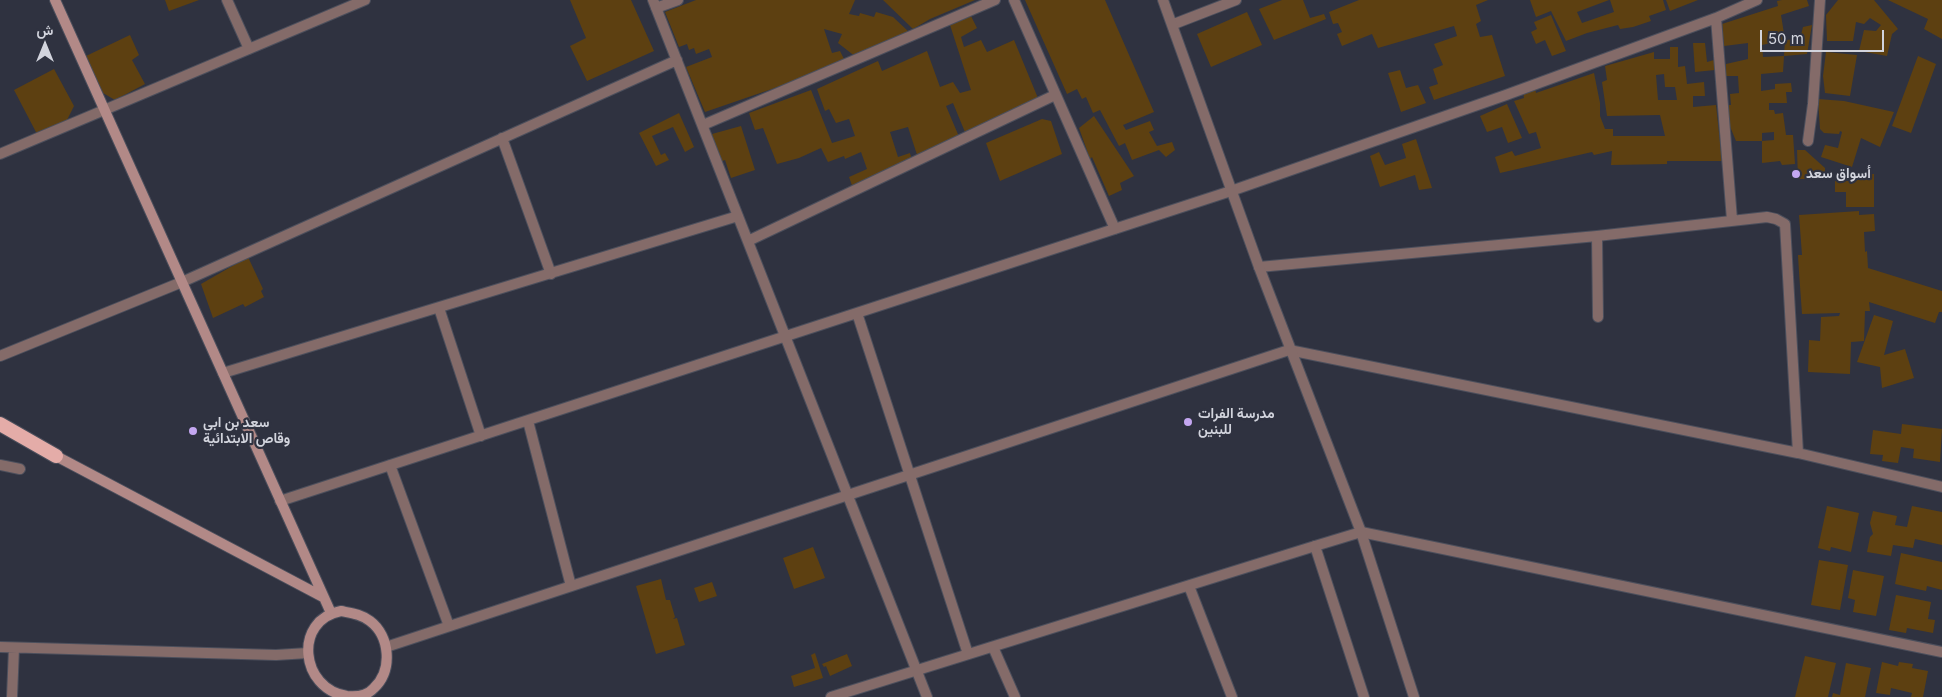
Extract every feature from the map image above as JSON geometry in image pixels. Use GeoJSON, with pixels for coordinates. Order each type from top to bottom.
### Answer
{"type":"FeatureCollection","features":[{"type":"Feature","properties":{"kind":"highway"},"geometry":{"type":"LineString","coordinates":[[0,424],[56,456]]}},
{"type":"Feature","properties":{"kind":"highway"},"geometry":{"type":"LineString","coordinates":[[0,435],[56,456]]}},
{"type":"Feature","properties":{"kind":"main road"},"geometry":{"type":"LineString","coordinates":[[56,0],[331,613]]}},
{"type":"Feature","properties":{"kind":"main road"},"geometry":{"type":"LineString","coordinates":[[56,456],[323,596]]}},
{"type":"Feature","properties":{"kind":"main road"},"geometry":{"type":"LineString","coordinates":[[341,611],[356,614],[370,621],[380,633],[386,647],[385,673],[370,695],[355,697],[341,695],[328,689],[317,679],[310,667],[308,653],[309,638],[316,625],[331,613],[341,611]]}},
{"type":"Feature","properties":{"kind":"street"},"geometry":{"type":"LineString","coordinates":[[227,0],[249,49]]}},
{"type":"Feature","properties":{"kind":"street"},"geometry":{"type":"LineString","coordinates":[[0,154],[365,0]]}},
{"type":"Feature","properties":{"kind":"street"},"geometry":{"type":"LineString","coordinates":[[678,0],[655,4],[927,697]]}},
{"type":"Feature","properties":{"kind":"street"},"geometry":{"type":"LineString","coordinates":[[703,126],[995,0]]}},
{"type":"Feature","properties":{"kind":"street"},"geometry":{"type":"LineString","coordinates":[[1014,0],[1115,229]]}},
{"type":"Feature","properties":{"kind":"street"},"geometry":{"type":"LineString","coordinates":[[1163,0],[1174,24],[1259,267],[1361,532],[1414,697]]}},
{"type":"Feature","properties":{"kind":"street"},"geometry":{"type":"LineString","coordinates":[[1174,24],[1236,0]]}},
{"type":"Feature","properties":{"kind":"street"},"geometry":{"type":"LineString","coordinates":[[280,501],[1231,191],[1498,98],[1716,18],[1757,0]]}},
{"type":"Feature","properties":{"kind":"street"},"geometry":{"type":"LineString","coordinates":[[1808,141],[1814,104],[1820,0]]}},
{"type":"Feature","properties":{"kind":"street"},"geometry":{"type":"LineString","coordinates":[[1716,18],[1732,220]]}},
{"type":"Feature","properties":{"kind":"street"},"geometry":{"type":"LineString","coordinates":[[0,356],[182,282],[677,60]]}},
{"type":"Feature","properties":{"kind":"street"},"geometry":{"type":"LineString","coordinates":[[748,241],[1055,95]]}},
{"type":"Feature","properties":{"kind":"street"},"geometry":{"type":"LineString","coordinates":[[502,138],[551,274]]}},
{"type":"Feature","properties":{"kind":"street"},"geometry":{"type":"LineString","coordinates":[[223,373],[738,216]]}},
{"type":"Feature","properties":{"kind":"street"},"geometry":{"type":"LineString","coordinates":[[1259,267],[1597,236],[1732,220],[1767,217],[1776,219],[1785,224],[1798,453]]}},
{"type":"Feature","properties":{"kind":"street"},"geometry":{"type":"LineString","coordinates":[[1597,236],[1598,317]]}},
{"type":"Feature","properties":{"kind":"street"},"geometry":{"type":"LineString","coordinates":[[439,308],[481,436]]}},
{"type":"Feature","properties":{"kind":"street"},"geometry":{"type":"LineString","coordinates":[[857,313],[968,654]]}},
{"type":"Feature","properties":{"kind":"street"},"geometry":{"type":"LineString","coordinates":[[386,647],[1290,350],[1798,453],[1942,487]]}},
{"type":"Feature","properties":{"kind":"street"},"geometry":{"type":"LineString","coordinates":[[528,420],[571,586]]}},
{"type":"Feature","properties":{"kind":"street"},"geometry":{"type":"LineString","coordinates":[[0,465],[20,469]]}},
{"type":"Feature","properties":{"kind":"street"},"geometry":{"type":"LineString","coordinates":[[390,465],[449,626]]}},
{"type":"Feature","properties":{"kind":"street"},"geometry":{"type":"LineString","coordinates":[[831,697],[1361,532],[1942,652]]}},
{"type":"Feature","properties":{"kind":"street"},"geometry":{"type":"LineString","coordinates":[[1315,546],[1364,697]]}},
{"type":"Feature","properties":{"kind":"street"},"geometry":{"type":"LineString","coordinates":[[1189,586],[1232,697]]}},
{"type":"Feature","properties":{"kind":"street"},"geometry":{"type":"LineString","coordinates":[[0,647],[276,655],[308,653]]}},
{"type":"Feature","properties":{"kind":"street"},"geometry":{"type":"LineString","coordinates":[[993,647],[1015,697]]}},
{"type":"Feature","properties":{"kind":"street"},"geometry":{"type":"LineString","coordinates":[[12,697],[14,648]]}},
{"type":"Feature","properties":{"kind":"building"},"geometry":{"type":"Polygon","coordinates":[[[165,0],[199,0],[169,11],[165,0]]]}},
{"type":"Feature","properties":{"kind":"building"},"geometry":{"type":"Polygon","coordinates":[[[570,0],[631,0],[654,51],[587,81],[570,46],[586,38],[570,0]]]}},
{"type":"Feature","properties":{"kind":"building"},"geometry":{"type":"Polygon","coordinates":[[[696,0],[855,0],[849,14],[859,16],[860,13],[874,17],[876,12],[893,17],[909,32],[856,57],[838,43],[842,34],[824,29],[832,53],[840,51],[845,61],[801,79],[705,112],[686,67],[712,57],[709,49],[696,54],[694,48],[689,50],[687,44],[679,47],[665,12],[696,0]]]}},
{"type":"Feature","properties":{"kind":"building"},"geometry":{"type":"Polygon","coordinates":[[[883,0],[975,0],[930,19],[913,29],[883,0]]]}},
{"type":"Feature","properties":{"kind":"building"},"geometry":{"type":"Polygon","coordinates":[[[1025,0],[1105,0],[1154,112],[1123,125],[1126,130],[1150,121],[1154,130],[1149,132],[1157,146],[1172,142],[1175,150],[1166,157],[1159,150],[1132,160],[1125,143],[1119,146],[1100,110],[1093,113],[1086,97],[1082,99],[1077,89],[1067,94],[1025,0]]]}},
{"type":"Feature","properties":{"kind":"building"},"geometry":{"type":"Polygon","coordinates":[[[1282,0],[1303,0],[1310,18],[1324,14],[1326,19],[1274,40],[1259,9],[1282,0]]]}},
{"type":"Feature","properties":{"kind":"building"},"geometry":{"type":"Polygon","coordinates":[[[1359,0],[1488,0],[1476,5],[1481,21],[1476,24],[1480,37],[1492,35],[1505,76],[1434,100],[1429,87],[1438,84],[1433,69],[1443,65],[1434,44],[1457,36],[1454,26],[1378,48],[1372,34],[1342,46],[1337,34],[1342,32],[1338,23],[1333,24],[1329,12],[1359,0]]]}},
{"type":"Feature","properties":{"kind":"building"},"geometry":{"type":"Polygon","coordinates":[[[1530,0],[1609,0],[1577,12],[1582,23],[1614,12],[1610,0],[1663,0],[1666,10],[1649,16],[1651,21],[1633,27],[1620,29],[1618,25],[1566,41],[1551,11],[1536,17],[1530,0]]]}},
{"type":"Feature","properties":{"kind":"building"},"geometry":{"type":"Polygon","coordinates":[[[1666,0],[1698,0],[1670,11],[1666,0]]]}},
{"type":"Feature","properties":{"kind":"building"},"geometry":{"type":"Polygon","coordinates":[[[1807,0],[1809,6],[1781,15],[1785,40],[1762,45],[1763,57],[1784,56],[1783,72],[1761,74],[1761,91],[1775,89],[1775,84],[1791,83],[1792,92],[1786,92],[1787,103],[1769,103],[1769,110],[1774,110],[1775,114],[1783,113],[1786,135],[1793,135],[1795,164],[1782,165],[1780,161],[1762,163],[1762,141],[1736,141],[1729,124],[1728,105],[1731,105],[1730,94],[1739,93],[1738,76],[1726,76],[1726,64],[1748,59],[1748,43],[1724,46],[1722,24],[1778,6],[1777,1],[1807,0]],[[1774,132],[1762,133],[1762,141],[1774,140],[1774,132]]]}},
{"type":"Feature","properties":{"kind":"building"},"geometry":{"type":"Polygon","coordinates":[[[1838,0],[1874,0],[1898,29],[1892,34],[1887,56],[1859,51],[1864,30],[1876,31],[1881,25],[1870,18],[1864,24],[1856,22],[1853,41],[1827,41],[1826,15],[1838,0]]]}},
{"type":"Feature","properties":{"kind":"building"},"geometry":{"type":"Polygon","coordinates":[[[1888,0],[1942,0],[1942,39],[1924,29],[1928,19],[1888,0]]]}},
{"type":"Feature","properties":{"kind":"building"},"geometry":{"type":"Polygon","coordinates":[[[1247,12],[1262,45],[1211,67],[1197,34],[1247,12]]]}},
{"type":"Feature","properties":{"kind":"building"},"geometry":{"type":"Polygon","coordinates":[[[1551,15],[1566,51],[1552,56],[1545,40],[1536,44],[1531,32],[1537,29],[1534,22],[1551,15]]]}},
{"type":"Feature","properties":{"kind":"building"},"geometry":{"type":"Polygon","coordinates":[[[971,16],[977,28],[961,37],[964,47],[981,40],[987,52],[1014,40],[1040,103],[967,137],[953,103],[946,106],[960,139],[919,161],[908,127],[890,132],[898,157],[910,153],[913,164],[855,194],[849,177],[867,169],[861,152],[845,159],[844,156],[828,162],[821,148],[799,158],[777,164],[763,128],[755,130],[749,113],[811,90],[832,143],[855,136],[849,119],[836,123],[829,109],[825,111],[817,89],[878,61],[882,71],[927,51],[940,87],[953,82],[960,93],[971,90],[950,25],[971,16]]]}},
{"type":"Feature","properties":{"kind":"building"},"geometry":{"type":"Polygon","coordinates":[[[1812,25],[1807,54],[1784,56],[1785,40],[1800,39],[1803,27],[1812,25]]]}},
{"type":"Feature","properties":{"kind":"building"},"geometry":{"type":"Polygon","coordinates":[[[130,35],[139,55],[132,60],[145,84],[115,100],[103,93],[86,56],[130,35]]]}},
{"type":"Feature","properties":{"kind":"building"},"geometry":{"type":"Polygon","coordinates":[[[1693,43],[1705,43],[1707,62],[1714,60],[1715,70],[1695,72],[1693,43]]]}},
{"type":"Feature","properties":{"kind":"building"},"geometry":{"type":"Polygon","coordinates":[[[1670,47],[1678,47],[1678,67],[1685,66],[1687,84],[1704,82],[1705,96],[1693,96],[1693,107],[1716,105],[1722,161],[1667,161],[1667,164],[1611,165],[1612,151],[1594,155],[1592,152],[1500,173],[1495,157],[1512,151],[1515,156],[1541,148],[1536,132],[1529,134],[1514,101],[1524,98],[1523,92],[1535,88],[1536,93],[1594,73],[1600,103],[1600,116],[1605,129],[1613,129],[1613,136],[1665,136],[1660,115],[1607,116],[1602,82],[1607,80],[1605,66],[1654,52],[1654,59],[1670,59],[1670,47]],[[1664,74],[1656,75],[1658,100],[1677,100],[1675,87],[1665,87],[1664,74]]]}},
{"type":"Feature","properties":{"kind":"building"},"geometry":{"type":"Polygon","coordinates":[[[1826,52],[1857,55],[1850,96],[1825,93],[1823,76],[1826,52]]]}},
{"type":"Feature","properties":{"kind":"building"},"geometry":{"type":"Polygon","coordinates":[[[1918,56],[1936,64],[1911,133],[1892,126],[1918,56]]]}},
{"type":"Feature","properties":{"kind":"building"},"geometry":{"type":"Polygon","coordinates":[[[54,69],[74,106],[66,122],[37,134],[14,90],[54,69]]]}},
{"type":"Feature","properties":{"kind":"building"},"geometry":{"type":"Polygon","coordinates":[[[1400,70],[1406,88],[1418,85],[1426,103],[1401,112],[1388,73],[1400,70]]]}},
{"type":"Feature","properties":{"kind":"building"},"geometry":{"type":"Polygon","coordinates":[[[1818,99],[1844,101],[1894,112],[1880,147],[1861,138],[1852,167],[1821,157],[1825,145],[1838,148],[1842,132],[1840,131],[1839,134],[1824,133],[1820,129],[1818,99]]]}},
{"type":"Feature","properties":{"kind":"building"},"geometry":{"type":"Polygon","coordinates":[[[1507,104],[1522,138],[1508,143],[1502,127],[1487,132],[1480,116],[1507,104]]]}},
{"type":"Feature","properties":{"kind":"building"},"geometry":{"type":"Polygon","coordinates":[[[679,113],[694,147],[685,152],[673,127],[652,136],[661,155],[665,153],[669,160],[656,166],[639,133],[679,113]]]}},
{"type":"Feature","properties":{"kind":"building"},"geometry":{"type":"Polygon","coordinates":[[[1094,116],[1134,176],[1120,183],[1122,190],[1109,196],[1092,157],[1090,159],[1079,128],[1094,116]]]}},
{"type":"Feature","properties":{"kind":"building"},"geometry":{"type":"Polygon","coordinates":[[[1042,119],[1051,121],[1062,154],[1000,181],[986,143],[1042,119]]]}},
{"type":"Feature","properties":{"kind":"building"},"geometry":{"type":"Polygon","coordinates":[[[741,126],[755,170],[731,178],[725,160],[720,162],[712,134],[741,126]]]}},
{"type":"Feature","properties":{"kind":"building"},"geometry":{"type":"Polygon","coordinates":[[[1416,139],[1432,188],[1419,190],[1415,175],[1380,187],[1370,156],[1379,152],[1385,165],[1406,158],[1402,144],[1416,139]]]}},
{"type":"Feature","properties":{"kind":"building"},"geometry":{"type":"Polygon","coordinates":[[[1797,150],[1805,150],[1825,168],[1825,179],[1798,179],[1797,150]]]}},
{"type":"Feature","properties":{"kind":"building"},"geometry":{"type":"Polygon","coordinates":[[[1854,174],[1874,174],[1874,207],[1846,207],[1846,192],[1835,192],[1835,181],[1854,181],[1854,174]]]}},
{"type":"Feature","properties":{"kind":"building"},"geometry":{"type":"Polygon","coordinates":[[[1859,211],[1859,215],[1874,214],[1875,231],[1864,232],[1868,268],[1942,291],[1942,312],[1939,312],[1935,323],[1869,302],[1870,311],[1865,311],[1864,341],[1851,342],[1850,374],[1808,372],[1809,340],[1820,341],[1821,317],[1839,316],[1840,313],[1802,314],[1798,255],[1802,255],[1799,215],[1859,211]]]}},
{"type":"Feature","properties":{"kind":"building"},"geometry":{"type":"Polygon","coordinates":[[[248,257],[263,289],[261,291],[264,297],[245,307],[243,304],[213,318],[201,284],[248,257]]]}},
{"type":"Feature","properties":{"kind":"building"},"geometry":{"type":"Polygon","coordinates":[[[1874,315],[1893,321],[1884,355],[1905,349],[1914,378],[1882,388],[1880,367],[1857,362],[1874,315]]]}},
{"type":"Feature","properties":{"kind":"building"},"geometry":{"type":"Polygon","coordinates":[[[1902,424],[1942,429],[1940,462],[1913,458],[1914,449],[1901,447],[1898,463],[1882,461],[1883,455],[1870,454],[1873,430],[1901,434],[1902,424]]]}},
{"type":"Feature","properties":{"kind":"building"},"geometry":{"type":"Polygon","coordinates":[[[1827,506],[1859,513],[1851,552],[1831,547],[1830,551],[1818,548],[1827,506]]]}},
{"type":"Feature","properties":{"kind":"building"},"geometry":{"type":"Polygon","coordinates":[[[1912,506],[1942,512],[1942,545],[1915,539],[1913,548],[1893,545],[1891,556],[1867,552],[1870,537],[1873,534],[1870,523],[1873,511],[1897,516],[1895,525],[1907,527],[1912,506]]]}},
{"type":"Feature","properties":{"kind":"building"},"geometry":{"type":"Polygon","coordinates":[[[813,547],[825,578],[794,589],[783,558],[813,547]]]}},
{"type":"Feature","properties":{"kind":"building"},"geometry":{"type":"Polygon","coordinates":[[[1901,553],[1942,562],[1942,590],[1927,586],[1926,591],[1895,584],[1901,553]]]}},
{"type":"Feature","properties":{"kind":"building"},"geometry":{"type":"Polygon","coordinates":[[[1819,560],[1848,565],[1840,610],[1811,605],[1819,560]]]}},
{"type":"Feature","properties":{"kind":"building"},"geometry":{"type":"Polygon","coordinates":[[[1853,570],[1884,576],[1876,616],[1853,612],[1855,600],[1848,598],[1853,570]]]}},
{"type":"Feature","properties":{"kind":"building"},"geometry":{"type":"Polygon","coordinates":[[[661,579],[666,600],[670,600],[675,617],[673,619],[677,618],[685,645],[656,654],[636,586],[661,579]]]}},
{"type":"Feature","properties":{"kind":"building"},"geometry":{"type":"Polygon","coordinates":[[[712,582],[717,596],[699,602],[694,588],[712,582]]]}},
{"type":"Feature","properties":{"kind":"building"},"geometry":{"type":"Polygon","coordinates":[[[1896,595],[1931,602],[1928,619],[1935,620],[1933,633],[1907,628],[1906,633],[1889,630],[1896,595]]]}},
{"type":"Feature","properties":{"kind":"building"},"geometry":{"type":"Polygon","coordinates":[[[815,653],[823,678],[794,687],[791,676],[815,668],[811,655],[815,653]]]}},
{"type":"Feature","properties":{"kind":"building"},"geometry":{"type":"Polygon","coordinates":[[[847,654],[852,666],[830,676],[826,666],[824,667],[822,664],[847,654]]]}},
{"type":"Feature","properties":{"kind":"building"},"geometry":{"type":"Polygon","coordinates":[[[1805,656],[1836,663],[1828,697],[1795,697],[1805,656]]]}},
{"type":"Feature","properties":{"kind":"building"},"geometry":{"type":"Polygon","coordinates":[[[1882,662],[1898,666],[1899,662],[1913,664],[1912,668],[1928,671],[1923,697],[1911,697],[1912,693],[1891,688],[1890,695],[1876,693],[1882,662]]]}},
{"type":"Feature","properties":{"kind":"building"},"geometry":{"type":"Polygon","coordinates":[[[1846,663],[1871,668],[1865,697],[1832,697],[1833,693],[1840,695],[1846,663]]]}},
{"type":"Feature","properties":{"kind":"place","name":"أسواق سعد"},"geometry":{"type":"Point","coordinates":[1796,174]}},
{"type":"Feature","properties":{"kind":"place","name":"مدرسة الفرات للبنين"},"geometry":{"type":"Point","coordinates":[1188,422]}},
{"type":"Feature","properties":{"kind":"place","name":"سعد بن ابي وقاص الابتدائية"},"geometry":{"type":"Point","coordinates":[193,431]}}]}
